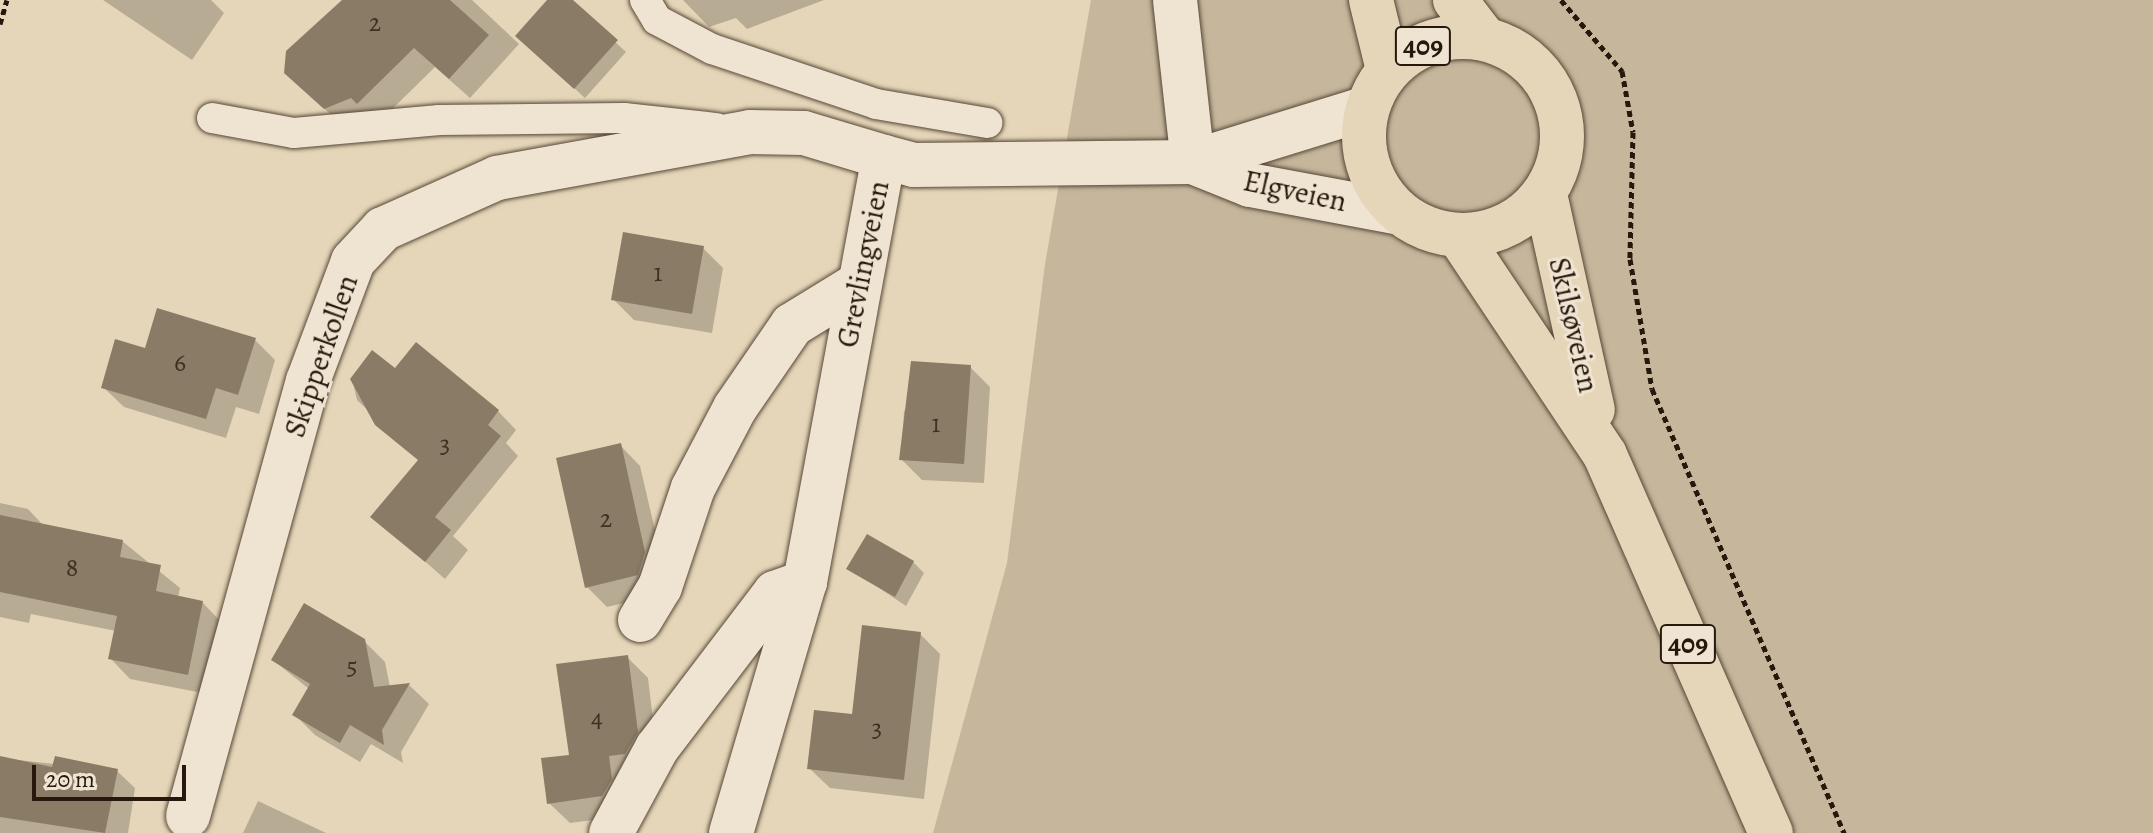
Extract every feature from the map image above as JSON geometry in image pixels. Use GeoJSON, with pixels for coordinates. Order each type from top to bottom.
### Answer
{"type":"FeatureCollection","features":[{"type":"Feature","properties":{"kind":"main road","name":"409"},"geometry":{"type":"LineString","coordinates":[[1371,0],[1388,70]]}},
{"type":"Feature","properties":{"kind":"main road","name":"409"},"geometry":{"type":"LineString","coordinates":[[1455,0],[1485,39]]}},
{"type":"Feature","properties":{"kind":"main road","name":"409"},"geometry":{"type":"LineString","coordinates":[[1399,213],[1366,158],[1367,108],[1388,70],[1430,41],[1485,39],[1520,54],[1554,93],[1563,141],[1545,194]]}},
{"type":"Feature","properties":{"kind":"main road"},"geometry":{"type":"LineString","coordinates":[[1399,213],[1459,236],[1505,227],[1545,194]]}},
{"type":"Feature","properties":{"kind":"main road","name":"Skilsøveien"},"geometry":{"type":"LineString","coordinates":[[1545,194],[1605,455]]}},
{"type":"Feature","properties":{"kind":"main road","name":"Skilsøveien"},"geometry":{"type":"LineString","coordinates":[[1459,236],[1605,455],[1771,833]]}},
{"type":"Feature","properties":{"kind":"street"},"geometry":{"type":"LineString","coordinates":[[1175,0],[1193,162]]}},
{"type":"Feature","properties":{"kind":"street","name":"Elgveien"},"geometry":{"type":"LineString","coordinates":[[1193,162],[1367,108]]}},
{"type":"Feature","properties":{"kind":"street","name":"Skipperkollen"},"geometry":{"type":"LineString","coordinates":[[188,816],[308,381],[353,261],[383,229],[460,190],[750,132],[804,133],[884,157]]}},
{"type":"Feature","properties":{"kind":"street","name":"Grevlingveien"},"geometry":{"type":"LineString","coordinates":[[731,833],[805,582],[857,285],[884,157],[914,165],[1193,162]]}},
{"type":"Feature","properties":{"kind":"street","name":"Elgveien"},"geometry":{"type":"LineString","coordinates":[[1193,162],[1250,185],[1399,213]]}},
{"type":"Feature","properties":{"kind":"street"},"geometry":{"type":"LineString","coordinates":[[640,620],[693,488],[735,408],[792,325],[857,285]]}},
{"type":"Feature","properties":{"kind":"street"},"geometry":{"type":"LineString","coordinates":[[611,833],[657,748],[766,605],[805,582]]}},
{"type":"Feature","properties":{"kind":"lane"},"geometry":{"type":"LineString","coordinates":[[645,0],[657,20],[712,49],[876,104],[987,123]]}},
{"type":"Feature","properties":{"kind":"lane","name":"Skipperkollen"},"geometry":{"type":"LineString","coordinates":[[212,118],[294,133],[439,120],[624,118],[750,132]]}},
{"type":"Feature","properties":{"kind":"path"},"geometry":{"type":"LineString","coordinates":[[0,24],[7,0]]}},
{"type":"Feature","properties":{"kind":"path"},"geometry":{"type":"LineString","coordinates":[[1561,0],[1622,71],[1633,132],[1630,259],[1652,389],[1844,833]]}},
{"type":"Feature","properties":{"kind":"shaded area"},"geometry":{"type":"Polygon","coordinates":[[[1091,0],[2153,0],[2153,833],[933,833],[1007,563],[1045,264],[1091,0]]]}},
{"type":"Feature","properties":{"kind":"building"},"geometry":{"type":"Polygon","coordinates":[[[342,0],[450,0],[489,35],[449,79],[414,48],[357,104],[351,98],[324,109],[284,73],[286,51],[342,0]]]}},
{"type":"Feature","properties":{"kind":"building"},"geometry":{"type":"Polygon","coordinates":[[[547,0],[573,0],[618,40],[574,89],[515,36],[547,0]]]}},
{"type":"Feature","properties":{"kind":"building"},"geometry":{"type":"Polygon","coordinates":[[[623,232],[704,246],[692,314],[611,300],[623,232]]]}},
{"type":"Feature","properties":{"kind":"building"},"geometry":{"type":"Polygon","coordinates":[[[157,308],[256,338],[238,395],[216,388],[206,419],[101,388],[115,339],[145,348],[157,308]]]}},
{"type":"Feature","properties":{"kind":"building"},"geometry":{"type":"Polygon","coordinates":[[[416,342],[499,410],[488,425],[501,436],[435,517],[451,530],[425,562],[370,517],[418,460],[375,425],[350,379],[372,350],[395,368],[416,342]]]}},
{"type":"Feature","properties":{"kind":"building"},"geometry":{"type":"Polygon","coordinates":[[[911,361],[971,365],[964,464],[899,460],[911,361]]]}},
{"type":"Feature","properties":{"kind":"building"},"geometry":{"type":"Polygon","coordinates":[[[621,443],[645,552],[638,575],[585,588],[556,458],[621,443]]]}},
{"type":"Feature","properties":{"kind":"building"},"geometry":{"type":"Polygon","coordinates":[[[0,515],[123,540],[120,557],[161,565],[156,591],[203,601],[188,675],[108,659],[117,616],[0,592],[0,515]]]}},
{"type":"Feature","properties":{"kind":"building"},"geometry":{"type":"Polygon","coordinates":[[[867,534],[914,561],[895,597],[846,569],[867,534]]]}},
{"type":"Feature","properties":{"kind":"building"},"geometry":{"type":"Polygon","coordinates":[[[304,603],[365,639],[374,687],[410,683],[382,730],[384,745],[350,725],[340,743],[292,715],[310,684],[271,660],[304,603]]]}},
{"type":"Feature","properties":{"kind":"building"},"geometry":{"type":"Polygon","coordinates":[[[862,625],[921,632],[904,780],[807,769],[814,710],[852,714],[862,625]]]}},
{"type":"Feature","properties":{"kind":"building"},"geometry":{"type":"Polygon","coordinates":[[[628,655],[638,732],[625,754],[609,756],[612,779],[602,796],[547,804],[541,758],[569,755],[556,664],[628,655]]]}},
{"type":"Feature","properties":{"kind":"building"},"geometry":{"type":"Polygon","coordinates":[[[0,756],[52,767],[55,756],[118,769],[105,833],[0,817],[0,756]]]}}]}
